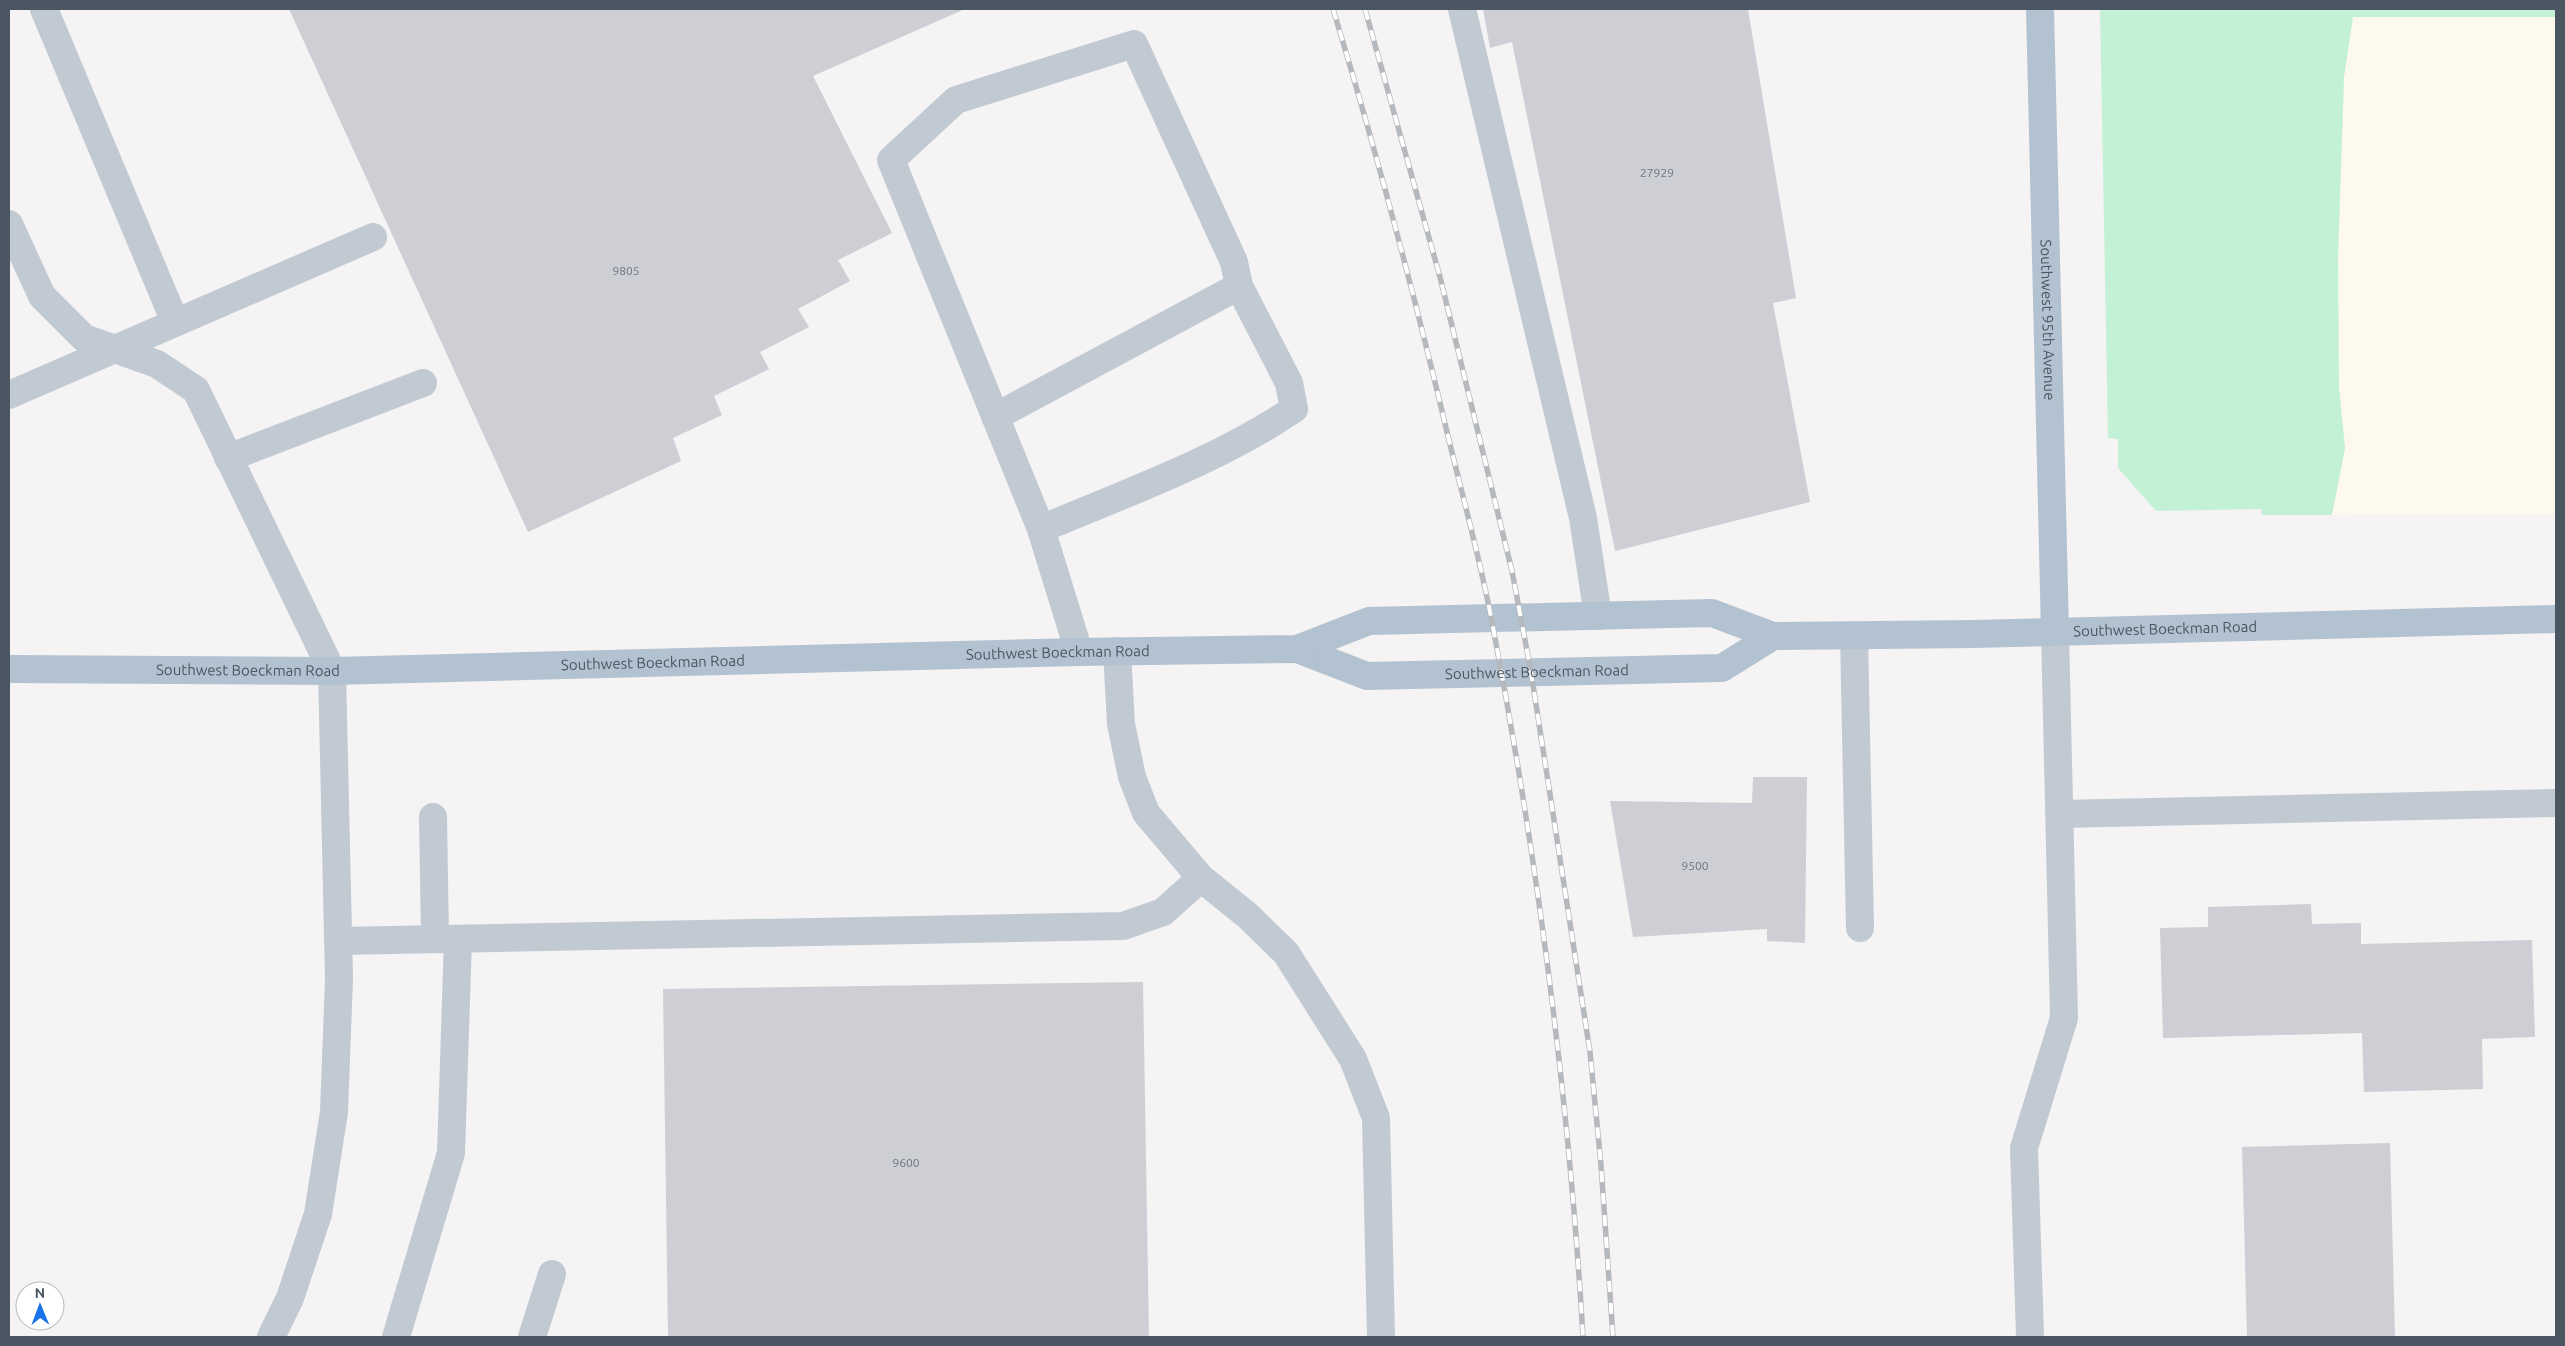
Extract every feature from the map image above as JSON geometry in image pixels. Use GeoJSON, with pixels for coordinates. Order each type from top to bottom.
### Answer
{"type":"FeatureCollection","features":[{"type":"Feature","properties":{"kind":"main road","name":"Southwest 95th Avenue"},"geometry":{"type":"LineString","coordinates":[[2040,9],[2055,632]]}},
{"type":"Feature","properties":{"kind":"main road","name":"Southwest Boeckman Road"},"geometry":{"type":"LineString","coordinates":[[9,669],[332,672],[1118,651],[1297,649],[1369,621],[1712,613],[1773,636],[2055,632],[2556,619]]}},
{"type":"Feature","properties":{"kind":"main road","name":"Southwest Boeckman Road"},"geometry":{"type":"LineString","coordinates":[[1297,649],[1367,676],[1722,668],[1773,636]]}},
{"type":"Feature","properties":{"kind":"lane"},"geometry":{"type":"LineString","coordinates":[[44,9],[175,322]]}},
{"type":"Feature","properties":{"kind":"lane"},"geometry":{"type":"LineString","coordinates":[[1462,9],[1583,518],[1598,616]]}},
{"type":"Feature","properties":{"kind":"lane"},"geometry":{"type":"LineString","coordinates":[[1041,529],[1160,478],[1265,429],[1294,409],[1289,383],[1239,286],[1234,262],[1134,44],[956,100],[890,160],[1041,529],[1079,652]]}},
{"type":"Feature","properties":{"kind":"lane"},"geometry":{"type":"LineString","coordinates":[[9,224],[42,296],[84,338],[157,364],[196,390],[332,672],[339,979],[334,1112],[318,1214],[290,1298],[271,1337]]}},
{"type":"Feature","properties":{"kind":"lane"},"geometry":{"type":"LineString","coordinates":[[9,395],[373,237]]}},
{"type":"Feature","properties":{"kind":"lane"},"geometry":{"type":"LineString","coordinates":[[995,417],[1239,286]]}},
{"type":"Feature","properties":{"kind":"lane"},"geometry":{"type":"LineString","coordinates":[[228,458],[423,383]]}},
{"type":"Feature","properties":{"kind":"lane"},"geometry":{"type":"LineString","coordinates":[[2030,1337],[2024,1148],[2064,1018],[2055,632]]}},
{"type":"Feature","properties":{"kind":"lane"},"geometry":{"type":"LineString","coordinates":[[1854,636],[1860,928]]}},
{"type":"Feature","properties":{"kind":"lane"},"geometry":{"type":"LineString","coordinates":[[1118,651],[1121,724],[1132,777],[1146,814],[1201,878],[1248,916],[1286,953],[1353,1059],[1376,1118],[1380,1337]]}},
{"type":"Feature","properties":{"kind":"lane"},"geometry":{"type":"LineString","coordinates":[[2060,814],[2556,803]]}},
{"type":"Feature","properties":{"kind":"lane"},"geometry":{"type":"LineString","coordinates":[[396,1337],[451,1153],[447,939],[433,817]]}},
{"type":"Feature","properties":{"kind":"lane"},"geometry":{"type":"LineString","coordinates":[[338,941],[1123,926],[1163,912],[1201,878]]}},
{"type":"Feature","properties":{"kind":"lane"},"geometry":{"type":"LineString","coordinates":[[532,1337],[552,1274]]}},
{"type":"Feature","properties":{"kind":"shaded area"},"geometry":{"type":"Polygon","coordinates":[[[2353,17],[2556,17],[2556,514],[2332,515],[2345,448],[2339,387],[2338,259],[2344,77],[2353,17]]]}},
{"type":"Feature","properties":{"kind":"green space"},"geometry":{"type":"Polygon","coordinates":[[[2100,9],[2556,9],[2556,17],[2353,17],[2344,77],[2338,259],[2339,387],[2345,448],[2332,515],[2262,515],[2261,509],[2156,511],[2118,468],[2118,439],[2108,438],[2100,9]]]}},
{"type":"Feature","properties":{"kind":"building"},"geometry":{"type":"Polygon","coordinates":[[[289,9],[965,9],[813,76],[892,233],[838,260],[850,281],[798,309],[809,327],[760,352],[769,369],[714,396],[722,415],[673,438],[681,461],[528,532],[289,9]]]}},
{"type":"Feature","properties":{"kind":"building"},"geometry":{"type":"Polygon","coordinates":[[[1483,9],[1748,9],[1796,298],[1773,303],[1810,502],[1615,551],[1512,42],[1490,48],[1483,9]]]}},
{"type":"Feature","properties":{"kind":"building"},"geometry":{"type":"Polygon","coordinates":[[[1753,777],[1807,777],[1805,943],[1767,941],[1767,929],[1633,937],[1610,801],[1752,803],[1753,777]]]}},
{"type":"Feature","properties":{"kind":"building"},"geometry":{"type":"Polygon","coordinates":[[[2311,904],[2312,924],[2361,923],[2361,944],[2532,940],[2535,1037],[2482,1039],[2483,1089],[2364,1092],[2362,1033],[2163,1038],[2160,928],[2208,927],[2208,907],[2311,904]]]}},
{"type":"Feature","properties":{"kind":"building"},"geometry":{"type":"Polygon","coordinates":[[[1143,982],[1149,1337],[668,1337],[663,989],[1143,982]]]}},
{"type":"Feature","properties":{"kind":"building"},"geometry":{"type":"Polygon","coordinates":[[[2390,1143],[2395,1337],[2247,1337],[2242,1147],[2390,1143]]]}},
{"type":"Feature","properties":{"kind":"railway"},"geometry":{"type":"LineString","coordinates":[[1333,9],[1408,275],[1477,552],[1492,622],[1523,799],[1549,978],[1569,1158],[1583,1337]]}},
{"type":"Feature","properties":{"kind":"railway"},"geometry":{"type":"LineString","coordinates":[[1365,9],[1440,277],[1512,571],[1531,672],[1590,1052],[1601,1165],[1613,1337]]}}]}
